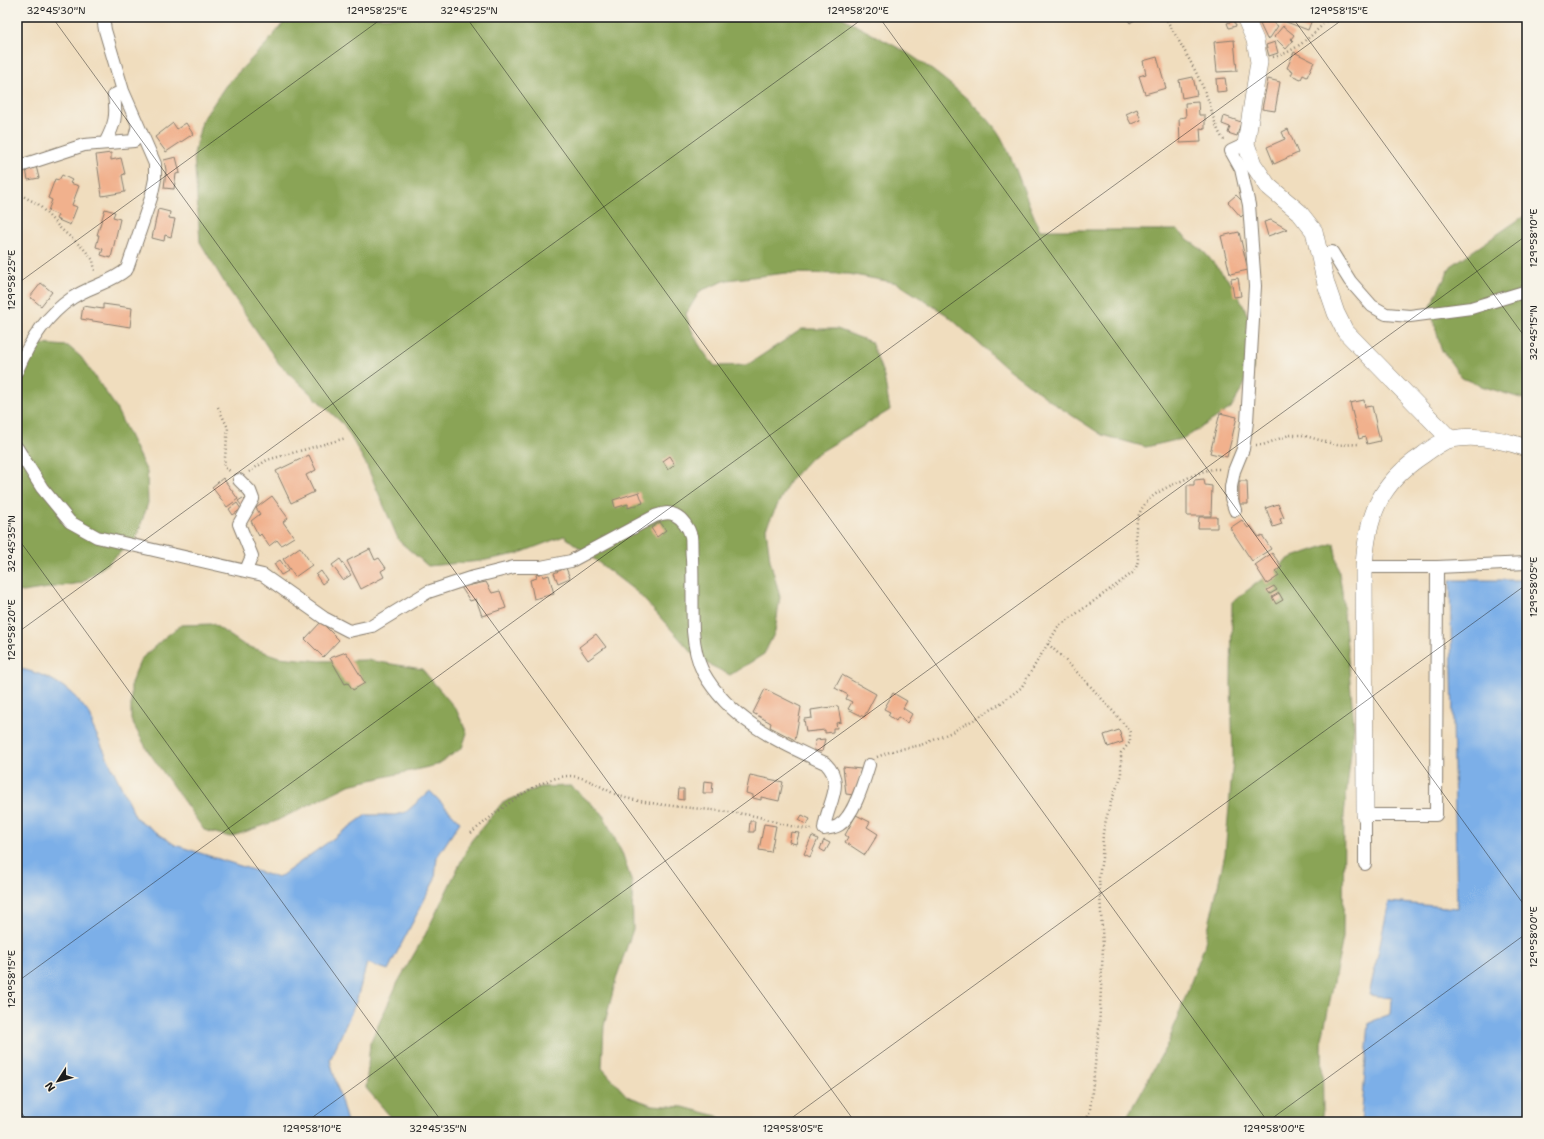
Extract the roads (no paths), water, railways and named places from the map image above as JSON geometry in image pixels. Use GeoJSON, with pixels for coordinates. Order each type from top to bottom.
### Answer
{"type":"FeatureCollection","features":[{"type":"Feature","properties":{"kind":"street"},"geometry":{"type":"LineString","coordinates":[[17,370],[44,323],[73,297],[118,277],[127,269],[151,198],[155,179],[155,164],[123,91],[103,17]]}},
{"type":"Feature","properties":{"kind":"street"},"geometry":{"type":"LineString","coordinates":[[1235,510],[1231,498],[1231,487],[1234,471],[1243,449],[1245,436],[1251,382],[1255,286],[1249,205],[1238,147],[1259,60],[1255,40],[1246,17]]}},
{"type":"Feature","properties":{"kind":"street"},"geometry":{"type":"LineString","coordinates":[[105,143],[114,125],[116,114],[114,95],[123,91]]}},
{"type":"Feature","properties":{"kind":"street"},"geometry":{"type":"LineString","coordinates":[[17,167],[84,145],[134,140],[138,125]]}},
{"type":"Feature","properties":{"kind":"street"},"geometry":{"type":"LineString","coordinates":[[1238,147],[1253,164],[1268,186],[1299,212],[1314,231],[1326,284],[1336,313],[1345,331],[1450,439]]}},
{"type":"Feature","properties":{"kind":"street"},"geometry":{"type":"LineString","coordinates":[[1320,255],[1332,252],[1350,281],[1372,306],[1386,314],[1410,316],[1471,308],[1527,292]]}},
{"type":"Feature","properties":{"kind":"street"},"geometry":{"type":"LineString","coordinates":[[1365,864],[1364,567],[1365,545],[1371,520],[1381,494],[1406,466],[1450,439],[1486,437],[1527,448]]}},
{"type":"Feature","properties":{"kind":"street"},"geometry":{"type":"LineString","coordinates":[[17,448],[42,488],[70,522],[97,537],[263,575],[324,618],[349,631],[372,626],[428,592],[470,578],[514,567],[541,567],[571,561],[655,516],[665,513],[676,515],[683,522],[691,536],[694,585],[693,631],[696,651],[703,671],[720,696],[743,719],[777,740],[825,763],[831,768],[835,775],[834,790],[832,806],[825,822],[824,829],[836,827],[845,820],[857,800],[868,765]]}},
{"type":"Feature","properties":{"kind":"street"},"geometry":{"type":"LineString","coordinates":[[239,480],[250,491],[253,498],[239,524],[252,556],[246,570]]}},
{"type":"Feature","properties":{"kind":"street"},"geometry":{"type":"LineString","coordinates":[[1364,567],[1436,568],[1527,563]]}},
{"type":"Feature","properties":{"kind":"street"},"geometry":{"type":"LineString","coordinates":[[1365,815],[1436,815],[1436,568]]}},
{"type":"Feature","properties":{"kind":"water"},"geometry":{"type":"Polygon","coordinates":[[[1450,580],[1527,580],[1527,1122],[1361,1122],[1369,1022],[1391,1014],[1392,998],[1369,995],[1389,902],[1457,908],[1450,580]]]}},
{"type":"Feature","properties":{"kind":"water"},"geometry":{"type":"Polygon","coordinates":[[[17,668],[37,673],[54,681],[76,698],[91,717],[92,725],[136,818],[175,845],[278,878],[366,815],[395,815],[406,812],[430,791],[460,822],[437,857],[435,879],[388,970],[367,963],[356,1002],[330,1060],[347,1122],[17,1122],[17,668]]]}}]}
